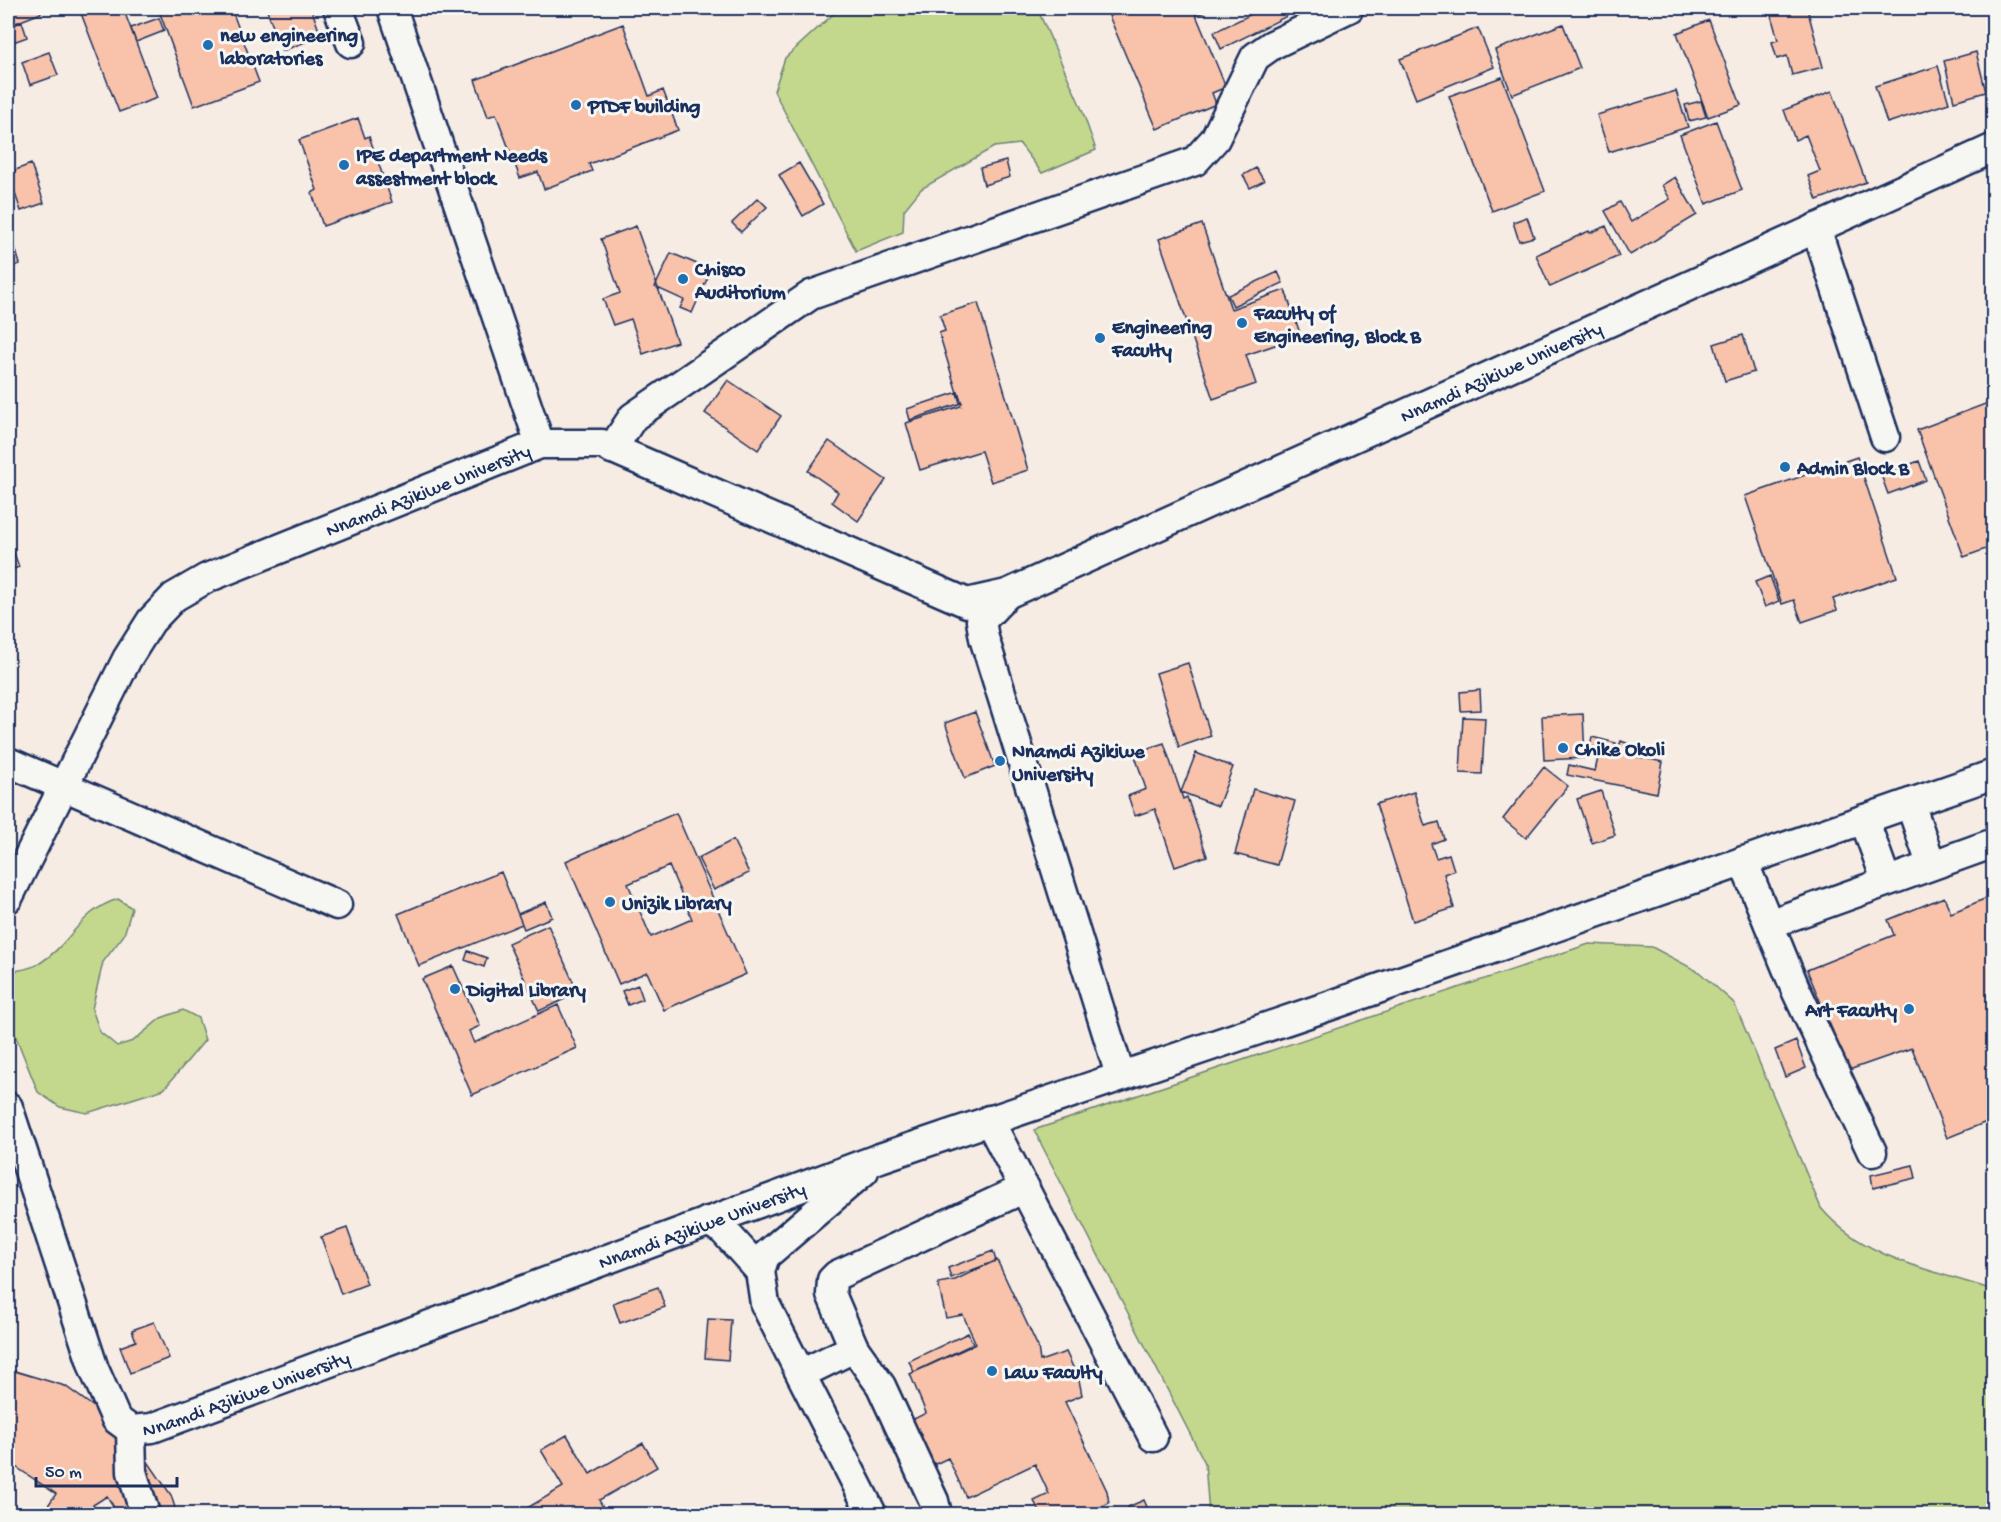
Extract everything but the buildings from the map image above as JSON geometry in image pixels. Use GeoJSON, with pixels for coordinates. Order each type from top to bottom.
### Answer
{"type":"FeatureCollection","features":[{"type":"Feature","properties":{"kind":"street"},"geometry":{"type":"LineString","coordinates":[[339,8],[351,43]]}},
{"type":"Feature","properties":{"kind":"street"},"geometry":{"type":"LineString","coordinates":[[392,8],[540,444]]}},
{"type":"Feature","properties":{"kind":"street"},"geometry":{"type":"LineString","coordinates":[[612,449],[633,417],[811,295],[1195,161],[1215,139],[1256,57],[1272,45],[1348,8]]}},
{"type":"Feature","properties":{"kind":"street","name":"Nnamdi Azikiwe University"},"geometry":{"type":"LineString","coordinates":[[8,898],[127,659],[151,621],[174,597],[207,578],[540,444],[582,442],[602,444],[974,612],[1007,594],[1994,148]]}},
{"type":"Feature","properties":{"kind":"street"},"geometry":{"type":"LineString","coordinates":[[1816,228],[1885,437]]}},
{"type":"Feature","properties":{"kind":"street"},"geometry":{"type":"LineString","coordinates":[[974,612],[1120,1075]]}},
{"type":"Feature","properties":{"kind":"street"},"geometry":{"type":"LineString","coordinates":[[8,762],[337,905]]}},
{"type":"Feature","properties":{"kind":"street","name":"Nnamdi Azikiwe University"},"geometry":{"type":"LineString","coordinates":[[8,1107],[94,1369],[116,1419],[131,1430],[152,1428],[880,1158],[1323,1008],[1994,774]]}},
{"type":"Feature","properties":{"kind":"street"},"geometry":{"type":"LineString","coordinates":[[1910,803],[1931,864]]}},
{"type":"Feature","properties":{"kind":"street"},"geometry":{"type":"LineString","coordinates":[[1864,819],[1886,880]]}},
{"type":"Feature","properties":{"kind":"street"},"geometry":{"type":"LineString","coordinates":[[1769,924],[1994,843]]}},
{"type":"Feature","properties":{"kind":"street"},"geometry":{"type":"LineString","coordinates":[[1743,861],[1795,988],[1872,1152]]}},
{"type":"Feature","properties":{"kind":"street"},"geometry":{"type":"LineString","coordinates":[[989,1120],[1153,1437]]}},
{"type":"Feature","properties":{"kind":"street"},"geometry":{"type":"LineString","coordinates":[[872,1515],[765,1304],[760,1271],[765,1256],[880,1158]]}},
{"type":"Feature","properties":{"kind":"street"},"geometry":{"type":"LineString","coordinates":[[937,1515],[934,1501],[881,1386],[854,1348],[831,1294],[832,1280],[837,1275],[1024,1188]]}},
{"type":"Feature","properties":{"kind":"street"},"geometry":{"type":"LineString","coordinates":[[708,1221],[723,1230],[760,1271]]}},
{"type":"Feature","properties":{"kind":"street"},"geometry":{"type":"LineString","coordinates":[[801,1374],[854,1348]]}},
{"type":"Feature","properties":{"kind":"street"},"geometry":{"type":"LineString","coordinates":[[131,1430],[132,1472],[145,1515]]}},
{"type":"Feature","properties":{"kind":"green space"},"geometry":{"type":"Polygon","coordinates":[[[840,8],[1037,8],[1081,107],[1096,150],[1042,173],[1020,144],[994,147],[921,189],[904,210],[903,232],[856,251],[774,91],[785,58],[840,8]]]}},
{"type":"Feature","properties":{"kind":"green space"},"geometry":{"type":"Polygon","coordinates":[[[118,899],[132,908],[124,935],[103,962],[92,1009],[100,1032],[117,1046],[133,1041],[161,1018],[183,1010],[198,1018],[205,1040],[164,1089],[87,1113],[60,1107],[38,1092],[8,1017],[8,975],[9,972],[40,963],[60,947],[94,911],[118,899]]]}},
{"type":"Feature","properties":{"kind":"green space"},"geometry":{"type":"Polygon","coordinates":[[[1589,944],[1652,947],[1699,972],[1734,1003],[1821,1208],[1838,1225],[1857,1240],[1900,1261],[1993,1290],[1993,1514],[1209,1514],[1205,1463],[1034,1130],[1589,944]]]}},
{"type":"Feature","properties":{"kind":"place","name":"new engineering laboratories"},"geometry":{"type":"Point","coordinates":[208,45]}},
{"type":"Feature","properties":{"kind":"place","name":"PTDF building"},"geometry":{"type":"Point","coordinates":[576,105]}},
{"type":"Feature","properties":{"kind":"place","name":"IPE department Needs assestment block"},"geometry":{"type":"Point","coordinates":[344,165]}},
{"type":"Feature","properties":{"kind":"place","name":"Chisco Auditorium"},"geometry":{"type":"Point","coordinates":[683,279]}},
{"type":"Feature","properties":{"kind":"place","name":"Faculty of Engineering, Block B"},"geometry":{"type":"Point","coordinates":[1242,323]}},
{"type":"Feature","properties":{"kind":"place","name":"Engineering Faculty"},"geometry":{"type":"Point","coordinates":[1100,338]}},
{"type":"Feature","properties":{"kind":"place","name":"Admin Block B"},"geometry":{"type":"Point","coordinates":[1785,467]}},
{"type":"Feature","properties":{"kind":"place","name":"Chike Okoli"},"geometry":{"type":"Point","coordinates":[1563,748]}},
{"type":"Feature","properties":{"kind":"place","name":"Nnamdi Azikiwe University"},"geometry":{"type":"Point","coordinates":[1000,761]}},
{"type":"Feature","properties":{"kind":"place","name":"Unizik Library"},"geometry":{"type":"Point","coordinates":[610,902]}},
{"type":"Feature","properties":{"kind":"place","name":"Digital Library"},"geometry":{"type":"Point","coordinates":[455,989]}},
{"type":"Feature","properties":{"kind":"place","name":"Art Faculty"},"geometry":{"type":"Point","coordinates":[1909,1009]}},
{"type":"Feature","properties":{"kind":"place","name":"Law Faculty"},"geometry":{"type":"Point","coordinates":[992,1371]}}]}
